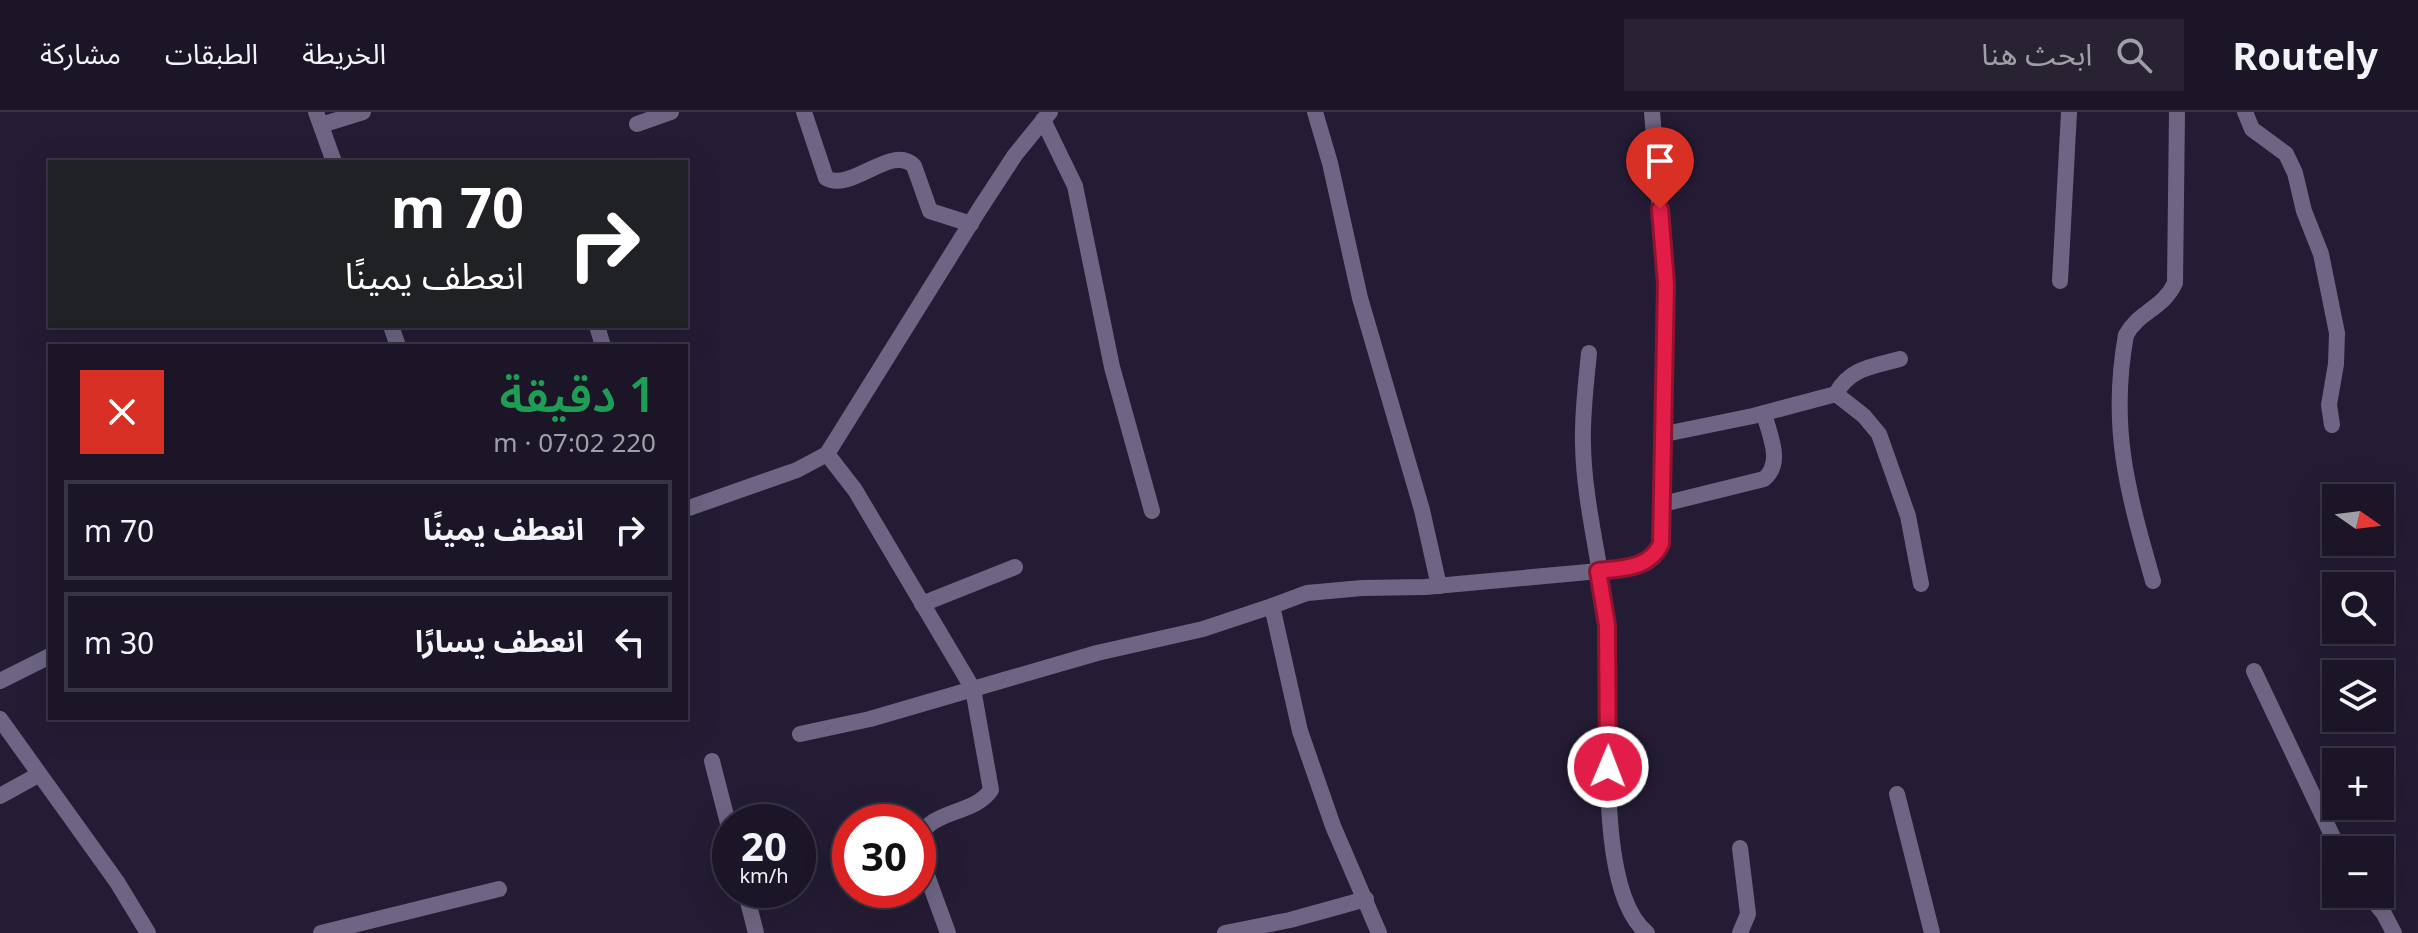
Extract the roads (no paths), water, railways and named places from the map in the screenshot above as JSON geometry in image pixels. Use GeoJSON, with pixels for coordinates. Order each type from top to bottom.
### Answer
{"type":"FeatureCollection","features":[{"type":"Feature","properties":{"kind":"street"},"geometry":{"type":"LineString","coordinates":[[333,160],[319,118],[363,112]]}},
{"type":"Feature","properties":{"kind":"street"},"geometry":{"type":"LineString","coordinates":[[637,124],[671,112]]}},
{"type":"Feature","properties":{"kind":"street"},"geometry":{"type":"LineString","coordinates":[[804,112],[826,178],[832,182],[842,180],[896,160],[909,161],[914,166],[930,211],[964,222]]}},
{"type":"Feature","properties":{"kind":"street"},"geometry":{"type":"LineString","coordinates":[[1315,112],[1360,298],[1422,510],[1439,586]]}},
{"type":"Feature","properties":{"kind":"street"},"geometry":{"type":"LineString","coordinates":[[800,734],[870,719],[1097,653],[1203,629],[1307,593],[1439,586],[1598,571],[1646,563],[1654,557],[1661,544],[1665,434],[1666,284],[1652,112]]}},
{"type":"Feature","properties":{"kind":"street"},"geometry":{"type":"LineString","coordinates":[[2060,281],[2069,112]]}},
{"type":"Feature","properties":{"kind":"street"},"geometry":{"type":"LineString","coordinates":[[2153,581],[2124,470],[2119,417],[2126,335],[2132,324],[2159,306],[2175,283],[2177,112]]}},
{"type":"Feature","properties":{"kind":"street"},"geometry":{"type":"LineString","coordinates":[[2245,112],[2252,129],[2286,154],[2321,254],[2337,333],[2336,364],[2329,405],[2332,425]]}},
{"type":"Feature","properties":{"kind":"street"},"geometry":{"type":"LineString","coordinates":[[688,508],[779,477],[827,454],[964,222],[1046,116],[1075,186],[1112,367],[1152,511]]}},
{"type":"Feature","properties":{"kind":"street"},"geometry":{"type":"LineString","coordinates":[[1589,353],[1583,447],[1607,625],[1608,791],[1620,883],[1631,912],[1647,933]]}},
{"type":"Feature","properties":{"kind":"street"},"geometry":{"type":"LineString","coordinates":[[1665,434],[1836,394],[1842,382],[1852,374],[1900,359]]}},
{"type":"Feature","properties":{"kind":"street"},"geometry":{"type":"LineString","coordinates":[[1836,394],[1864,416],[1879,434],[1908,516],[1921,584]]}},
{"type":"Feature","properties":{"kind":"street"},"geometry":{"type":"LineString","coordinates":[[1663,504],[1764,479],[1772,472],[1776,461],[1764,413]]}},
{"type":"Feature","properties":{"kind":"street"},"geometry":{"type":"LineString","coordinates":[[827,454],[855,490],[973,689],[991,790],[977,802],[936,820]]}},
{"type":"Feature","properties":{"kind":"street"},"geometry":{"type":"LineString","coordinates":[[922,604],[1015,567]]}},
{"type":"Feature","properties":{"kind":"street"},"geometry":{"type":"LineString","coordinates":[[1272,606],[1300,731],[1333,826],[1379,933]]}},
{"type":"Feature","properties":{"kind":"street"},"geometry":{"type":"LineString","coordinates":[[0,681],[48,657]]}},
{"type":"Feature","properties":{"kind":"street"},"geometry":{"type":"LineString","coordinates":[[2254,671],[2332,836]]}},
{"type":"Feature","properties":{"kind":"street"},"geometry":{"type":"LineString","coordinates":[[0,719],[117,882],[148,933]]}},
{"type":"Feature","properties":{"kind":"street"},"geometry":{"type":"LineString","coordinates":[[712,761],[723,804]]}},
{"type":"Feature","properties":{"kind":"street"},"geometry":{"type":"LineString","coordinates":[[0,796],[38,775]]}},
{"type":"Feature","properties":{"kind":"street"},"geometry":{"type":"LineString","coordinates":[[1897,794],[1932,933]]}},
{"type":"Feature","properties":{"kind":"street"},"geometry":{"type":"LineString","coordinates":[[1740,848],[1748,914],[1740,933]]}},
{"type":"Feature","properties":{"kind":"street"},"geometry":{"type":"LineString","coordinates":[[321,933],[499,889]]}},
{"type":"Feature","properties":{"kind":"street"},"geometry":{"type":"LineString","coordinates":[[1225,933],[1290,920],[1366,899]]}},
{"type":"Feature","properties":{"kind":"street"},"geometry":{"type":"LineString","coordinates":[[936,900],[948,933]]}},
{"type":"Feature","properties":{"kind":"street"},"geometry":{"type":"LineString","coordinates":[[750,908],[756,933]]}},
{"type":"Feature","properties":{"kind":"street"},"geometry":{"type":"LineString","coordinates":[[2379,908],[2394,933]]}}]}
